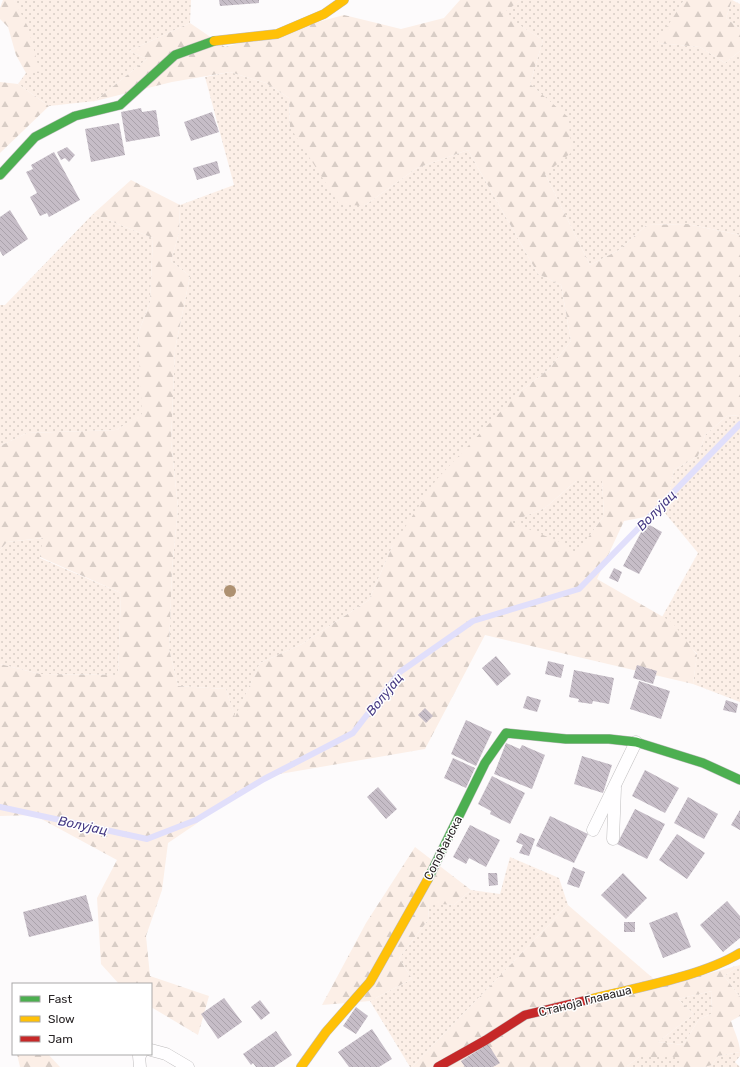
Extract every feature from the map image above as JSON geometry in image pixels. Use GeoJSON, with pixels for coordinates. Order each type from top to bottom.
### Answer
{"type":"FeatureCollection","features":[{"type":"Feature","properties":{"kind":"street"},"geometry":{"type":"LineString","coordinates":[[0,175],[35,137],[75,116],[120,106],[175,55],[209,42],[277,34],[324,14],[344,0]]}},
{"type":"Feature","properties":{"kind":"street","name":"Сопоћанска"},"geometry":{"type":"LineString","coordinates":[[301,1067],[326,1032],[370,982],[431,873],[485,763],[506,733],[566,739],[609,739],[636,742],[702,763],[740,780]]}},
{"type":"Feature","properties":{"kind":"street","name":"Станоја Главаша"},"geometry":{"type":"LineString","coordinates":[[438,1067],[525,1016],[667,980],[724,963],[740,953]]}},
{"type":"Feature","properties":{"kind":"lane"},"geometry":{"type":"LineString","coordinates":[[593,830],[636,742]]}},
{"type":"Feature","properties":{"kind":"lane"},"geometry":{"type":"LineString","coordinates":[[613,839],[616,783]]}},
{"type":"Feature","properties":{"kind":"lane"},"geometry":{"type":"LineString","coordinates":[[152,1050],[166,1054],[188,1067]]}},
{"type":"Feature","properties":{"kind":"lane"},"geometry":{"type":"LineString","coordinates":[[140,1055],[140,1067]]}},
{"type":"Feature","properties":{"kind":"green space"},"geometry":{"type":"Polygon","coordinates":[[[3,0],[14,0],[28,27],[40,73],[26,73],[16,55],[8,27],[0,19],[0,8],[3,0]]]}},
{"type":"Feature","properties":{"kind":"green space"},"geometry":{"type":"Polygon","coordinates":[[[14,0],[191,0],[190,23],[129,51],[147,59],[95,101],[49,106],[18,84],[26,73],[39,73],[14,0]]]}},
{"type":"Feature","properties":{"kind":"green space"},"geometry":{"type":"Polygon","coordinates":[[[460,0],[521,0],[502,14],[543,40],[530,84],[568,117],[572,152],[545,174],[590,265],[619,250],[647,225],[687,224],[740,235],[740,415],[727,416],[705,435],[698,456],[674,470],[665,513],[624,521],[597,579],[672,622],[697,655],[693,684],[485,635],[425,749],[274,775],[223,801],[196,824],[168,843],[162,890],[146,936],[150,976],[209,996],[198,1035],[152,1008],[152,983],[118,983],[101,964],[97,898],[117,860],[34,815],[0,816],[0,664],[40,674],[118,675],[121,593],[40,557],[43,538],[7,542],[0,550],[0,446],[27,433],[116,430],[142,414],[138,334],[150,302],[153,238],[93,214],[131,180],[180,205],[179,233],[171,261],[190,276],[175,349],[171,441],[178,508],[172,569],[169,649],[178,686],[226,689],[235,717],[260,663],[302,644],[369,600],[392,547],[436,480],[518,393],[549,369],[571,341],[561,285],[538,274],[468,150],[417,168],[364,206],[339,204],[290,127],[289,98],[266,83],[230,72],[172,82],[95,101],[147,59],[129,51],[190,23],[225,47],[344,15],[401,29],[444,18],[460,0]],[[576,481],[545,508],[511,522],[565,544],[575,555],[604,516],[602,481],[576,481]]]}},
{"type":"Feature","properties":{"kind":"green space"},"geometry":{"type":"Polygon","coordinates":[[[521,0],[684,0],[658,43],[700,47],[725,63],[740,51],[740,235],[687,224],[647,225],[619,250],[590,265],[545,174],[567,117],[530,84],[543,40],[501,14],[521,0]]]}},
{"type":"Feature","properties":{"kind":"green space"},"geometry":{"type":"Polygon","coordinates":[[[684,0],[732,0],[726,18],[740,29],[740,51],[725,63],[700,47],[657,43],[684,0]]]}},
{"type":"Feature","properties":{"kind":"green space"},"geometry":{"type":"Polygon","coordinates":[[[732,0],[740,4],[740,29],[726,18],[732,0]]]}},
{"type":"Feature","properties":{"kind":"green space"},"geometry":{"type":"Polygon","coordinates":[[[230,72],[266,83],[289,98],[290,127],[364,206],[417,168],[468,150],[538,274],[561,285],[571,341],[549,369],[518,393],[392,547],[369,600],[302,644],[260,663],[235,718],[226,689],[178,686],[169,649],[172,569],[178,508],[171,441],[175,349],[190,276],[171,261],[179,233],[180,205],[234,185],[205,77],[230,72]]]}},
{"type":"Feature","properties":{"kind":"green space"},"geometry":{"type":"Polygon","coordinates":[[[0,82],[18,84],[49,106],[0,153],[0,82]]]}},
{"type":"Feature","properties":{"kind":"green space"},"geometry":{"type":"Polygon","coordinates":[[[93,214],[153,238],[150,302],[138,334],[143,414],[116,430],[27,433],[0,446],[0,305],[5,305],[93,214]]]}},
{"type":"Feature","properties":{"kind":"green space"},"geometry":{"type":"Polygon","coordinates":[[[740,415],[740,702],[693,684],[697,654],[662,617],[698,553],[665,513],[674,470],[698,456],[705,435],[727,416],[740,415]]]}},
{"type":"Feature","properties":{"kind":"green space"},"geometry":{"type":"Polygon","coordinates":[[[576,481],[602,481],[604,516],[575,556],[510,522],[545,508],[576,481]]]}},
{"type":"Feature","properties":{"kind":"green space"},"geometry":{"type":"Polygon","coordinates":[[[44,538],[40,558],[121,593],[118,675],[40,674],[0,664],[0,550],[7,542],[44,538]]]}},
{"type":"Feature","properties":{"kind":"green space"},"geometry":{"type":"Polygon","coordinates":[[[415,847],[471,890],[454,905],[429,903],[428,920],[399,958],[412,979],[370,1001],[322,1005],[366,923],[415,847]]]}},
{"type":"Feature","properties":{"kind":"green space"},"geometry":{"type":"Polygon","coordinates":[[[510,857],[559,878],[568,905],[412,1067],[410,1067],[370,1001],[412,979],[399,958],[428,920],[429,902],[454,905],[471,890],[500,894],[510,857]]]}},
{"type":"Feature","properties":{"kind":"green space"},"geometry":{"type":"Polygon","coordinates":[[[568,905],[662,986],[740,965],[724,976],[740,997],[740,1016],[731,1021],[738,1040],[740,1052],[718,1056],[712,1065],[704,1067],[680,1067],[680,1057],[639,1057],[626,1067],[412,1067],[568,905]],[[712,991],[678,999],[694,1014],[658,1042],[683,1045],[699,1019],[711,1014],[712,991]]]}},
{"type":"Feature","properties":{"kind":"green space"},"geometry":{"type":"Polygon","coordinates":[[[740,965],[740,997],[724,976],[740,965]]]}},
{"type":"Feature","properties":{"kind":"green space"},"geometry":{"type":"Polygon","coordinates":[[[712,991],[711,1014],[699,1019],[683,1045],[658,1042],[694,1014],[678,999],[712,991]]]}},
{"type":"Feature","properties":{"kind":"green space"},"geometry":{"type":"Polygon","coordinates":[[[740,1052],[740,1056],[735,1062],[740,1067],[704,1067],[712,1065],[718,1056],[740,1052]]]}},
{"type":"Feature","properties":{"kind":"green space"},"geometry":{"type":"Polygon","coordinates":[[[17,1055],[49,1055],[60,1067],[20,1067],[17,1055]]]}},
{"type":"Feature","properties":{"kind":"green space"},"geometry":{"type":"Polygon","coordinates":[[[639,1057],[680,1057],[680,1067],[626,1067],[639,1057]]]}},
{"type":"Feature","properties":{"kind":"building"},"geometry":{"type":"Polygon","coordinates":[[[219,0],[259,0],[259,3],[220,6],[219,0]]]}},
{"type":"Feature","properties":{"kind":"building"},"geometry":{"type":"Polygon","coordinates":[[[141,108],[142,112],[156,110],[160,136],[126,142],[121,112],[141,108]]]}},
{"type":"Feature","properties":{"kind":"building"},"geometry":{"type":"Polygon","coordinates":[[[212,112],[219,132],[191,141],[184,122],[212,112]]]}},
{"type":"Feature","properties":{"kind":"building"},"geometry":{"type":"Polygon","coordinates":[[[119,123],[125,155],[91,162],[85,129],[119,123]]]}},
{"type":"Feature","properties":{"kind":"building"},"geometry":{"type":"Polygon","coordinates":[[[67,147],[75,155],[69,162],[65,158],[61,160],[57,152],[67,147]]]}},
{"type":"Feature","properties":{"kind":"building"},"geometry":{"type":"Polygon","coordinates":[[[54,152],[80,200],[49,217],[47,213],[40,216],[30,197],[37,193],[26,172],[33,169],[31,165],[54,152]]]}},
{"type":"Feature","properties":{"kind":"building"},"geometry":{"type":"Polygon","coordinates":[[[217,161],[220,173],[197,180],[193,168],[217,161]]]}},
{"type":"Feature","properties":{"kind":"building"},"geometry":{"type":"Polygon","coordinates":[[[10,210],[28,239],[3,256],[0,251],[0,217],[10,210]]]}},
{"type":"Feature","properties":{"kind":"building"},"geometry":{"type":"Polygon","coordinates":[[[646,523],[662,532],[639,574],[623,566],[646,523]]]}},
{"type":"Feature","properties":{"kind":"building"},"geometry":{"type":"Polygon","coordinates":[[[614,568],[622,572],[618,582],[609,578],[614,568]]]}},
{"type":"Feature","properties":{"kind":"building"},"geometry":{"type":"Polygon","coordinates":[[[496,656],[511,674],[497,686],[482,668],[496,656]]]}},
{"type":"Feature","properties":{"kind":"building"},"geometry":{"type":"Polygon","coordinates":[[[548,661],[564,665],[561,678],[545,674],[548,661]]]}},
{"type":"Feature","properties":{"kind":"building"},"geometry":{"type":"Polygon","coordinates":[[[637,665],[657,671],[653,684],[633,678],[637,665]]]}},
{"type":"Feature","properties":{"kind":"building"},"geometry":{"type":"Polygon","coordinates":[[[574,670],[614,678],[609,704],[593,701],[592,704],[578,702],[579,699],[569,697],[574,670]]]}},
{"type":"Feature","properties":{"kind":"building"},"geometry":{"type":"Polygon","coordinates":[[[639,681],[670,691],[661,719],[630,709],[639,681]]]}},
{"type":"Feature","properties":{"kind":"building"},"geometry":{"type":"Polygon","coordinates":[[[527,696],[541,700],[537,712],[523,708],[527,696]]]}},
{"type":"Feature","properties":{"kind":"building"},"geometry":{"type":"Polygon","coordinates":[[[726,700],[738,704],[736,713],[723,710],[726,700]]]}},
{"type":"Feature","properties":{"kind":"building"},"geometry":{"type":"Polygon","coordinates":[[[425,708],[433,716],[426,723],[418,715],[425,708]]]}},
{"type":"Feature","properties":{"kind":"building"},"geometry":{"type":"Polygon","coordinates":[[[466,720],[492,732],[476,766],[451,754],[466,720]]]}},
{"type":"Feature","properties":{"kind":"building"},"geometry":{"type":"Polygon","coordinates":[[[506,743],[520,749],[522,745],[545,755],[532,789],[494,774],[506,743]]]}},
{"type":"Feature","properties":{"kind":"building"},"geometry":{"type":"Polygon","coordinates":[[[582,756],[612,765],[603,793],[574,784],[582,756]]]}},
{"type":"Feature","properties":{"kind":"building"},"geometry":{"type":"Polygon","coordinates":[[[453,758],[475,768],[466,788],[444,778],[453,758]]]}},
{"type":"Feature","properties":{"kind":"building"},"geometry":{"type":"Polygon","coordinates":[[[645,770],[679,788],[665,813],[632,796],[645,770]]]}},
{"type":"Feature","properties":{"kind":"building"},"geometry":{"type":"Polygon","coordinates":[[[492,776],[525,793],[510,824],[490,814],[491,811],[478,804],[492,776]]]}},
{"type":"Feature","properties":{"kind":"building"},"geometry":{"type":"Polygon","coordinates":[[[378,787],[397,809],[386,819],[367,797],[378,787]]]}},
{"type":"Feature","properties":{"kind":"building"},"geometry":{"type":"Polygon","coordinates":[[[688,797],[718,814],[704,839],[674,823],[688,797]]]}},
{"type":"Feature","properties":{"kind":"building"},"geometry":{"type":"Polygon","coordinates":[[[635,809],[665,824],[647,859],[617,844],[635,809]]]}},
{"type":"Feature","properties":{"kind":"building"},"geometry":{"type":"Polygon","coordinates":[[[740,810],[740,830],[731,825],[740,810]]]}},
{"type":"Feature","properties":{"kind":"building"},"geometry":{"type":"Polygon","coordinates":[[[550,816],[588,834],[574,863],[536,846],[550,816]]]}},
{"type":"Feature","properties":{"kind":"building"},"geometry":{"type":"Polygon","coordinates":[[[470,825],[500,840],[486,867],[469,858],[466,864],[453,857],[470,825]]]}},
{"type":"Feature","properties":{"kind":"building"},"geometry":{"type":"Polygon","coordinates":[[[520,833],[535,839],[529,856],[519,853],[523,845],[516,842],[520,833]]]}},
{"type":"Feature","properties":{"kind":"building"},"geometry":{"type":"Polygon","coordinates":[[[677,834],[705,853],[687,879],[659,860],[677,834]]]}},
{"type":"Feature","properties":{"kind":"building"},"geometry":{"type":"Polygon","coordinates":[[[573,867],[585,872],[579,888],[567,884],[573,867]]]}},
{"type":"Feature","properties":{"kind":"building"},"geometry":{"type":"Polygon","coordinates":[[[488,873],[497,873],[498,885],[489,886],[488,873]]]}},
{"type":"Feature","properties":{"kind":"building"},"geometry":{"type":"Polygon","coordinates":[[[623,873],[647,898],[626,919],[601,895],[623,873]]]}},
{"type":"Feature","properties":{"kind":"building"},"geometry":{"type":"Polygon","coordinates":[[[86,895],[93,921],[29,937],[23,912],[86,895]]]}},
{"type":"Feature","properties":{"kind":"building"},"geometry":{"type":"Polygon","coordinates":[[[727,901],[740,916],[740,938],[723,952],[700,925],[727,901]]]}},
{"type":"Feature","properties":{"kind":"building"},"geometry":{"type":"Polygon","coordinates":[[[677,912],[691,947],[663,958],[649,923],[677,912]]]}},
{"type":"Feature","properties":{"kind":"building"},"geometry":{"type":"Polygon","coordinates":[[[624,922],[635,922],[635,932],[624,932],[624,922]]]}},
{"type":"Feature","properties":{"kind":"building"},"geometry":{"type":"Polygon","coordinates":[[[224,998],[242,1022],[218,1039],[201,1014],[224,998]]]}},
{"type":"Feature","properties":{"kind":"building"},"geometry":{"type":"Polygon","coordinates":[[[260,1000],[270,1013],[261,1020],[251,1007],[260,1000]]]}},
{"type":"Feature","properties":{"kind":"building"},"geometry":{"type":"Polygon","coordinates":[[[356,1007],[368,1016],[356,1034],[343,1026],[356,1007]]]}},
{"type":"Feature","properties":{"kind":"building"},"geometry":{"type":"Polygon","coordinates":[[[372,1029],[392,1059],[379,1067],[349,1067],[338,1052],[372,1029]]]}},
{"type":"Feature","properties":{"kind":"building"},"geometry":{"type":"Polygon","coordinates":[[[276,1031],[292,1055],[274,1067],[256,1067],[253,1063],[251,1065],[243,1054],[276,1031]]]}},
{"type":"Feature","properties":{"kind":"building"},"geometry":{"type":"Polygon","coordinates":[[[488,1044],[500,1063],[493,1067],[465,1067],[461,1061],[488,1044]]]}},
{"type":"Feature","properties":{"kind":"waterway","name":"Волујац"},"geometry":{"type":"LineString","coordinates":[[0,807],[147,839],[196,820],[264,779],[353,733],[400,672],[473,621],[579,589],[740,424]]}},
{"type":"Feature","properties":{"kind":"traffic: fast"},"geometry":{"type":"LineString","coordinates":[[0,175],[35,137],[75,116],[120,105],[175,55],[214,41]]}},
{"type":"Feature","properties":{"kind":"traffic: fast"},"geometry":{"type":"LineString","coordinates":[[428,879],[485,763],[506,733],[566,739],[609,739],[636,742],[703,763],[740,780]]}},
{"type":"Feature","properties":{"kind":"traffic: slow"},"geometry":{"type":"LineString","coordinates":[[214,41],[277,34],[324,14],[344,0]]}},
{"type":"Feature","properties":{"kind":"traffic: slow"},"geometry":{"type":"LineString","coordinates":[[301,1067],[326,1032],[370,982],[428,879]]}},
{"type":"Feature","properties":{"kind":"traffic: slow"},"geometry":{"type":"LineString","coordinates":[[587,1000],[687,975],[706,969],[740,953]]}},
{"type":"Feature","properties":{"kind":"traffic: jam"},"geometry":{"type":"LineString","coordinates":[[438,1067],[486,1040],[525,1015],[587,1000]]}}]}
